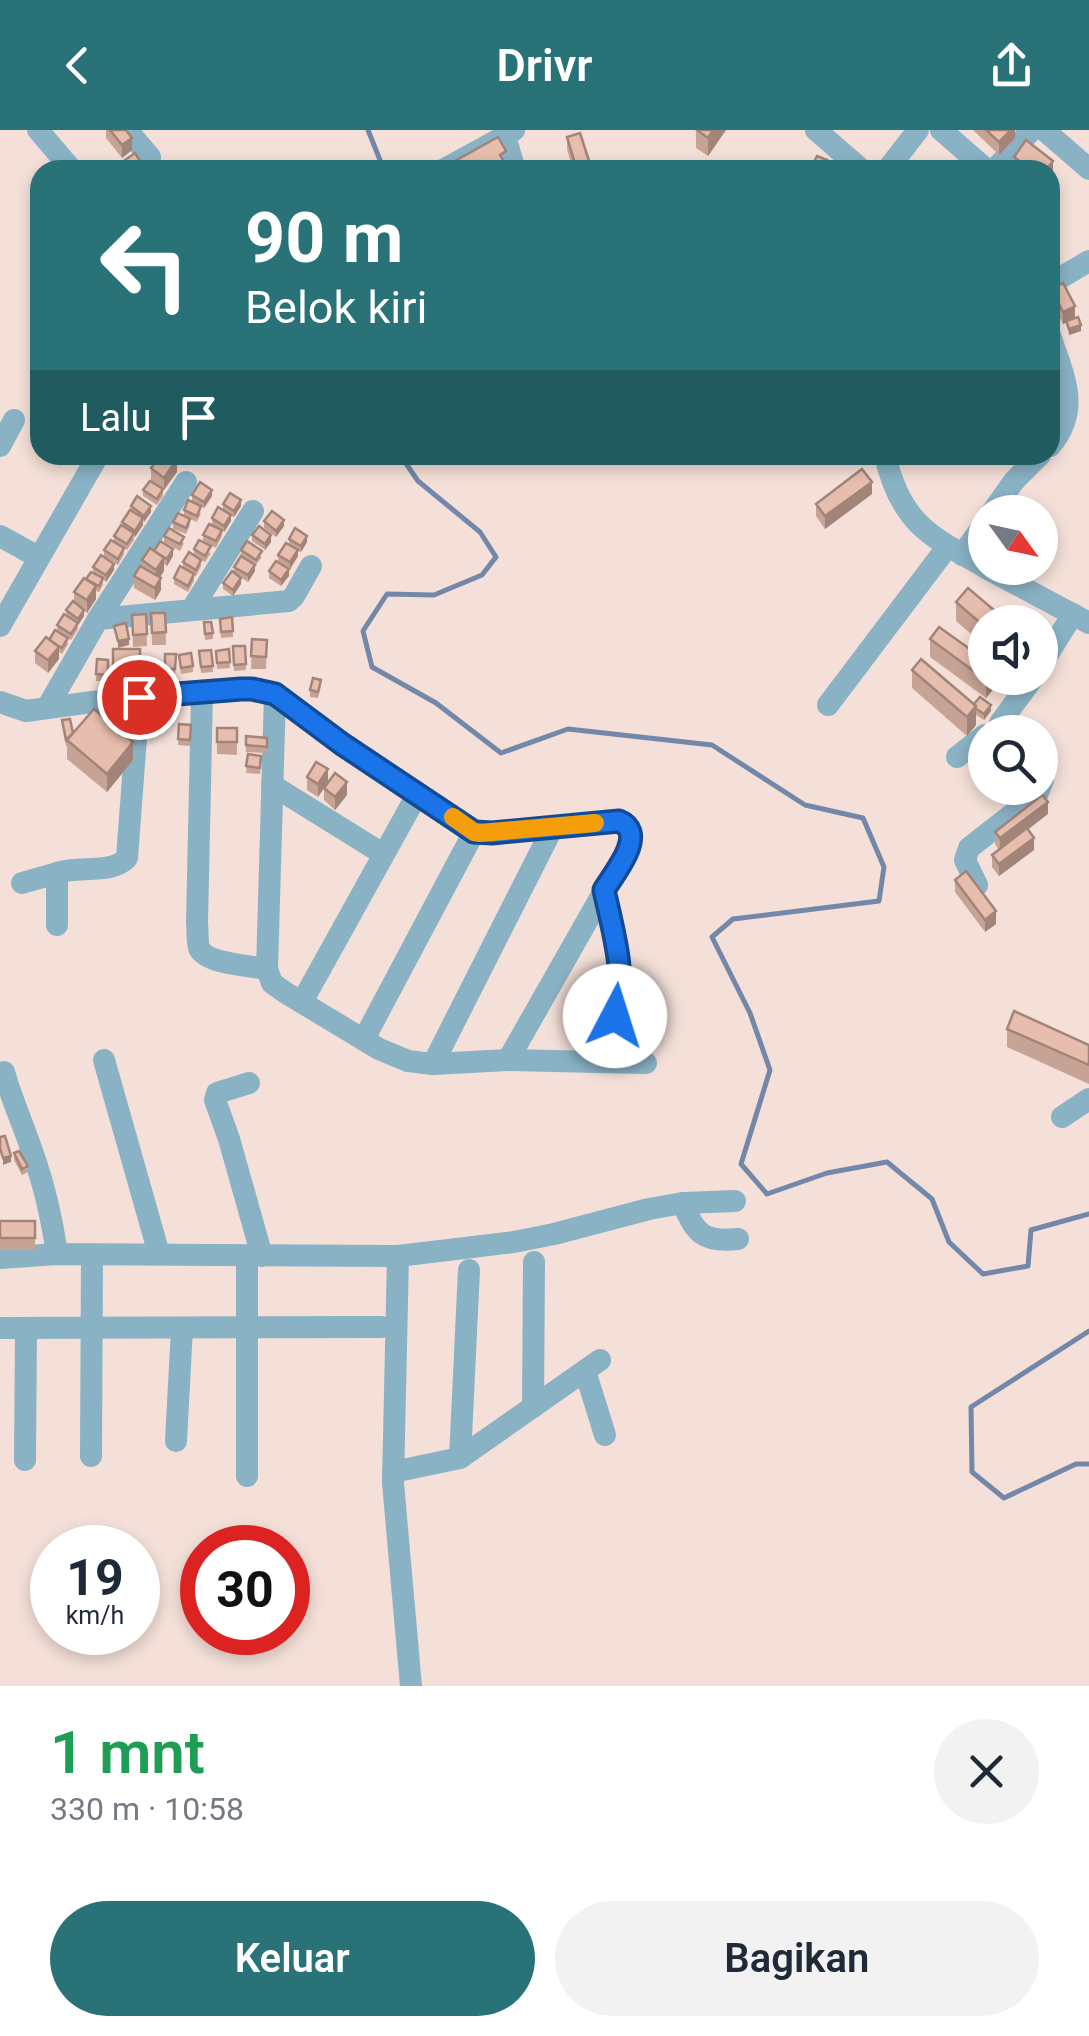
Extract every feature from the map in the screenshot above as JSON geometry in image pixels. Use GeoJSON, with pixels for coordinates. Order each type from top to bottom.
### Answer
{"type":"FeatureCollection","features":[{"type":"Feature","properties":{"kind":"street"},"geometry":{"type":"LineString","coordinates":[[38,130],[64,160]]}},
{"type":"Feature","properties":{"kind":"street"},"geometry":{"type":"LineString","coordinates":[[128,130],[150,156]]}},
{"type":"Feature","properties":{"kind":"street"},"geometry":{"type":"LineString","coordinates":[[816,130],[850,160]]}},
{"type":"Feature","properties":{"kind":"street"},"geometry":{"type":"LineString","coordinates":[[894,160],[918,130]]}},
{"type":"Feature","properties":{"kind":"street"},"geometry":{"type":"LineString","coordinates":[[940,130],[978,160]]}},
{"type":"Feature","properties":{"kind":"street"},"geometry":{"type":"LineString","coordinates":[[1000,160],[1032,130]]}},
{"type":"Feature","properties":{"kind":"street"},"geometry":{"type":"LineString","coordinates":[[1044,130],[1089,168]]}},
{"type":"Feature","properties":{"kind":"street"},"geometry":{"type":"LineString","coordinates":[[461,160],[509,133],[513,160]]}},
{"type":"Feature","properties":{"kind":"street"},"geometry":{"type":"LineString","coordinates":[[1060,278],[1089,260]]}},
{"type":"Feature","properties":{"kind":"street"},"geometry":{"type":"LineString","coordinates":[[1060,369],[1069,400],[1066,422],[1060,431]]}},
{"type":"Feature","properties":{"kind":"street"},"geometry":{"type":"LineString","coordinates":[[0,446],[14,420]]}},
{"type":"Feature","properties":{"kind":"street"},"geometry":{"type":"LineString","coordinates":[[0,626],[92,465]]}},
{"type":"Feature","properties":{"kind":"street"},"geometry":{"type":"LineString","coordinates":[[887,465],[892,485],[908,514],[968,557]]}},
{"type":"Feature","properties":{"kind":"street"},"geometry":{"type":"LineString","coordinates":[[1004,495],[1030,465]]}},
{"type":"Feature","properties":{"kind":"street"},"geometry":{"type":"LineString","coordinates":[[46,708],[186,482]]}},
{"type":"Feature","properties":{"kind":"street"},"geometry":{"type":"LineString","coordinates":[[192,609],[252,511]]}},
{"type":"Feature","properties":{"kind":"street"},"geometry":{"type":"LineString","coordinates":[[0,536],[38,557]]}},
{"type":"Feature","properties":{"kind":"street"},"geometry":{"type":"LineString","coordinates":[[828,705],[968,538]]}},
{"type":"Feature","properties":{"kind":"street"},"geometry":{"type":"LineString","coordinates":[[98,619],[288,601],[311,566]]}},
{"type":"Feature","properties":{"kind":"street"},"geometry":{"type":"LineString","coordinates":[[1018,585],[1081,619],[1058,645]]}},
{"type":"Feature","properties":{"kind":"street"},"geometry":{"type":"LineString","coordinates":[[0,702],[26,711],[252,689],[275,694],[474,832],[619,821],[627,825],[632,840],[508,1060]]}},
{"type":"Feature","properties":{"kind":"street"},"geometry":{"type":"LineString","coordinates":[[202,693],[199,946],[210,959],[267,969]]}},
{"type":"Feature","properties":{"kind":"street"},"geometry":{"type":"LineString","coordinates":[[275,694],[267,969],[276,986],[364,1040],[408,1061],[646,1063]]}},
{"type":"Feature","properties":{"kind":"street"},"geometry":{"type":"LineString","coordinates":[[22,883],[68,869],[113,867],[126,860],[139,697]]}},
{"type":"Feature","properties":{"kind":"street"},"geometry":{"type":"LineString","coordinates":[[957,757],[968,749]]}},
{"type":"Feature","properties":{"kind":"street"},"geometry":{"type":"LineString","coordinates":[[272,785],[383,854]]}},
{"type":"Feature","properties":{"kind":"street"},"geometry":{"type":"LineString","coordinates":[[302,1002],[418,793]]}},
{"type":"Feature","properties":{"kind":"street"},"geometry":{"type":"LineString","coordinates":[[977,885],[965,860],[969,848],[1023,805]]}},
{"type":"Feature","properties":{"kind":"street"},"geometry":{"type":"LineString","coordinates":[[433,1064],[552,826]]}},
{"type":"Feature","properties":{"kind":"street"},"geometry":{"type":"LineString","coordinates":[[364,1040],[474,832]]}},
{"type":"Feature","properties":{"kind":"street"},"geometry":{"type":"LineString","coordinates":[[57,873],[58,924]]}},
{"type":"Feature","properties":{"kind":"street"},"geometry":{"type":"LineString","coordinates":[[597,1062],[620,994],[617,948],[604,890]]}},
{"type":"Feature","properties":{"kind":"street"},"geometry":{"type":"LineString","coordinates":[[104,1060],[159,1254]]}},
{"type":"Feature","properties":{"kind":"street"},"geometry":{"type":"LineString","coordinates":[[4,1072],[43,1184],[57,1254]]}},
{"type":"Feature","properties":{"kind":"street"},"geometry":{"type":"LineString","coordinates":[[247,1476],[247,1327],[254,1256],[229,1139],[215,1100],[218,1093],[249,1083]]}},
{"type":"Feature","properties":{"kind":"street"},"geometry":{"type":"LineString","coordinates":[[1062,1117],[1089,1099]]}},
{"type":"Feature","properties":{"kind":"street"},"geometry":{"type":"LineString","coordinates":[[0,1258],[57,1254],[398,1256],[514,1242],[682,1203],[735,1201]]}},
{"type":"Feature","properties":{"kind":"street"},"geometry":{"type":"LineString","coordinates":[[682,1203],[690,1222],[703,1236],[738,1239]]}},
{"type":"Feature","properties":{"kind":"street"},"geometry":{"type":"LineString","coordinates":[[91,1456],[92,1255]]}},
{"type":"Feature","properties":{"kind":"street"},"geometry":{"type":"LineString","coordinates":[[398,1256],[393,1472],[411,1686]]}},
{"type":"Feature","properties":{"kind":"street"},"geometry":{"type":"LineString","coordinates":[[533,1406],[534,1262]]}},
{"type":"Feature","properties":{"kind":"street"},"geometry":{"type":"LineString","coordinates":[[460,1458],[469,1270]]}},
{"type":"Feature","properties":{"kind":"street"},"geometry":{"type":"LineString","coordinates":[[0,1328],[381,1328]]}},
{"type":"Feature","properties":{"kind":"street"},"geometry":{"type":"LineString","coordinates":[[24,1460],[26,1328]]}},
{"type":"Feature","properties":{"kind":"street"},"geometry":{"type":"LineString","coordinates":[[176,1441],[182,1328]]}},
{"type":"Feature","properties":{"kind":"street"},"geometry":{"type":"LineString","coordinates":[[393,1472],[460,1458],[592,1365],[604,1435]]}},
{"type":"Feature","properties":{"kind":"building"},"geometry":{"type":"Polygon","coordinates":[[[110,130],[126,130],[132,138],[122,145],[110,130]]]}},
{"type":"Feature","properties":{"kind":"building"},"geometry":{"type":"Polygon","coordinates":[[[697,130],[713,130],[708,138],[697,130]]]}},
{"type":"Feature","properties":{"kind":"building"},"geometry":{"type":"Polygon","coordinates":[[[986,130],[1011,130],[999,142],[986,130]]]}},
{"type":"Feature","properties":{"kind":"building"},"geometry":{"type":"Polygon","coordinates":[[[580,133],[589,160],[574,160],[567,137],[580,133]]]}},
{"type":"Feature","properties":{"kind":"building"},"geometry":{"type":"Polygon","coordinates":[[[498,137],[506,151],[500,155],[503,160],[457,160],[498,137]]]}},
{"type":"Feature","properties":{"kind":"building"},"geometry":{"type":"Polygon","coordinates":[[[1026,140],[1052,160],[1018,160],[1014,157],[1026,140]]]}},
{"type":"Feature","properties":{"kind":"building"},"geometry":{"type":"Polygon","coordinates":[[[1063,283],[1075,306],[1063,312],[1060,306],[1063,283]]]}},
{"type":"Feature","properties":{"kind":"building"},"geometry":{"type":"Polygon","coordinates":[[[1078,317],[1081,325],[1069,329],[1066,321],[1078,317]]]}},
{"type":"Feature","properties":{"kind":"building"},"geometry":{"type":"Polygon","coordinates":[[[153,465],[173,465],[164,478],[151,468],[153,465]]]}},
{"type":"Feature","properties":{"kind":"building"},"geometry":{"type":"Polygon","coordinates":[[[862,469],[872,482],[825,516],[816,504],[862,469]]]}},
{"type":"Feature","properties":{"kind":"building"},"geometry":{"type":"Polygon","coordinates":[[[150,481],[163,489],[157,499],[143,490],[150,481]]]}},
{"type":"Feature","properties":{"kind":"building"},"geometry":{"type":"Polygon","coordinates":[[[200,482],[212,490],[204,502],[192,495],[200,482]]]}},
{"type":"Feature","properties":{"kind":"building"},"geometry":{"type":"Polygon","coordinates":[[[230,493],[241,500],[234,511],[223,504],[230,493]]]}},
{"type":"Feature","properties":{"kind":"building"},"geometry":{"type":"Polygon","coordinates":[[[137,496],[151,506],[144,516],[131,506],[137,496]]]}},
{"type":"Feature","properties":{"kind":"building"},"geometry":{"type":"Polygon","coordinates":[[[188,500],[201,506],[197,516],[184,510],[188,500]]]}},
{"type":"Feature","properties":{"kind":"building"},"geometry":{"type":"Polygon","coordinates":[[[218,507],[231,515],[224,526],[212,518],[218,507]]]}},
{"type":"Feature","properties":{"kind":"building"},"geometry":{"type":"Polygon","coordinates":[[[130,510],[143,518],[135,531],[122,522],[130,510]]]}},
{"type":"Feature","properties":{"kind":"building"},"geometry":{"type":"Polygon","coordinates":[[[272,511],[284,520],[276,531],[264,521],[272,511]]]}},
{"type":"Feature","properties":{"kind":"building"},"geometry":{"type":"Polygon","coordinates":[[[178,513],[190,519],[186,528],[173,522],[178,513]]]}},
{"type":"Feature","properties":{"kind":"building"},"geometry":{"type":"Polygon","coordinates":[[[209,524],[222,530],[216,541],[203,535],[209,524]]]}},
{"type":"Feature","properties":{"kind":"building"},"geometry":{"type":"Polygon","coordinates":[[[121,525],[134,533],[127,544],[114,536],[121,525]]]}},
{"type":"Feature","properties":{"kind":"building"},"geometry":{"type":"Polygon","coordinates":[[[259,526],[271,535],[265,544],[252,535],[259,526]]]}},
{"type":"Feature","properties":{"kind":"building"},"geometry":{"type":"Polygon","coordinates":[[[169,528],[184,537],[180,544],[164,536],[169,528]]]}},
{"type":"Feature","properties":{"kind":"building"},"geometry":{"type":"Polygon","coordinates":[[[295,528],[307,536],[301,546],[289,539],[295,528]]]}},
{"type":"Feature","properties":{"kind":"building"},"geometry":{"type":"Polygon","coordinates":[[[111,540],[124,548],[118,559],[104,550],[111,540]]]}},
{"type":"Feature","properties":{"kind":"building"},"geometry":{"type":"Polygon","coordinates":[[[199,540],[211,546],[205,556],[194,549],[199,540]]]}},
{"type":"Feature","properties":{"kind":"building"},"geometry":{"type":"Polygon","coordinates":[[[160,541],[173,549],[167,559],[154,551],[160,541]]]}},
{"type":"Feature","properties":{"kind":"building"},"geometry":{"type":"Polygon","coordinates":[[[247,541],[262,551],[256,560],[241,550],[247,541]]]}},
{"type":"Feature","properties":{"kind":"building"},"geometry":{"type":"Polygon","coordinates":[[[286,543],[298,550],[290,562],[278,555],[286,543]]]}},
{"type":"Feature","properties":{"kind":"building"},"geometry":{"type":"Polygon","coordinates":[[[150,548],[164,558],[156,570],[142,560],[150,548]]]}},
{"type":"Feature","properties":{"kind":"building"},"geometry":{"type":"Polygon","coordinates":[[[189,552],[201,560],[196,570],[183,562],[189,552]]]}},
{"type":"Feature","properties":{"kind":"building"},"geometry":{"type":"Polygon","coordinates":[[[101,555],[114,564],[106,575],[93,567],[101,555]]]}},
{"type":"Feature","properties":{"kind":"building"},"geometry":{"type":"Polygon","coordinates":[[[241,556],[255,565],[248,575],[234,567],[241,556]]]}},
{"type":"Feature","properties":{"kind":"building"},"geometry":{"type":"Polygon","coordinates":[[[276,561],[289,569],[281,580],[269,571],[276,561]]]}},
{"type":"Feature","properties":{"kind":"building"},"geometry":{"type":"Polygon","coordinates":[[[140,566],[161,578],[155,588],[134,576],[140,566]]]}},
{"type":"Feature","properties":{"kind":"building"},"geometry":{"type":"Polygon","coordinates":[[[180,566],[194,574],[188,586],[174,578],[180,566]]]}},
{"type":"Feature","properties":{"kind":"building"},"geometry":{"type":"Polygon","coordinates":[[[232,571],[241,578],[233,590],[223,583],[232,571]]]}},
{"type":"Feature","properties":{"kind":"building"},"geometry":{"type":"Polygon","coordinates":[[[91,572],[103,578],[99,586],[86,579],[91,572]]]}},
{"type":"Feature","properties":{"kind":"building"},"geometry":{"type":"Polygon","coordinates":[[[84,578],[96,586],[87,600],[74,592],[84,578]]]}},
{"type":"Feature","properties":{"kind":"building"},"geometry":{"type":"Polygon","coordinates":[[[968,588],[988,605],[968,605],[968,612],[956,602],[968,588]]]}},
{"type":"Feature","properties":{"kind":"building"},"geometry":{"type":"Polygon","coordinates":[[[73,601],[84,610],[78,619],[66,610],[73,601]]]}},
{"type":"Feature","properties":{"kind":"building"},"geometry":{"type":"Polygon","coordinates":[[[151,613],[165,613],[166,632],[152,633],[151,613]]]}},
{"type":"Feature","properties":{"kind":"building"},"geometry":{"type":"Polygon","coordinates":[[[64,614],[78,623],[71,634],[57,625],[64,614]]]}},
{"type":"Feature","properties":{"kind":"building"},"geometry":{"type":"Polygon","coordinates":[[[146,614],[147,634],[133,635],[132,615],[146,614]]]}},
{"type":"Feature","properties":{"kind":"building"},"geometry":{"type":"Polygon","coordinates":[[[232,617],[233,631],[221,632],[220,619],[232,617]]]}},
{"type":"Feature","properties":{"kind":"building"},"geometry":{"type":"Polygon","coordinates":[[[204,622],[211,622],[213,633],[205,634],[204,622]]]}},
{"type":"Feature","properties":{"kind":"building"},"geometry":{"type":"Polygon","coordinates":[[[126,623],[129,639],[118,641],[114,626],[126,623]]]}},
{"type":"Feature","properties":{"kind":"building"},"geometry":{"type":"Polygon","coordinates":[[[939,627],[968,648],[968,667],[930,639],[939,627]]]}},
{"type":"Feature","properties":{"kind":"building"},"geometry":{"type":"Polygon","coordinates":[[[55,630],[68,638],[62,648],[49,640],[55,630]]]}},
{"type":"Feature","properties":{"kind":"building"},"geometry":{"type":"Polygon","coordinates":[[[46,637],[59,647],[48,660],[35,651],[46,637]]]}},
{"type":"Feature","properties":{"kind":"building"},"geometry":{"type":"Polygon","coordinates":[[[252,639],[267,640],[266,657],[251,656],[252,639]]]}},
{"type":"Feature","properties":{"kind":"building"},"geometry":{"type":"Polygon","coordinates":[[[233,646],[245,646],[246,664],[234,665],[233,646]]]}},
{"type":"Feature","properties":{"kind":"building"},"geometry":{"type":"Polygon","coordinates":[[[113,649],[140,649],[140,666],[113,666],[113,649]]]}},
{"type":"Feature","properties":{"kind":"building"},"geometry":{"type":"Polygon","coordinates":[[[229,649],[230,662],[217,663],[216,651],[229,649]]]}},
{"type":"Feature","properties":{"kind":"building"},"geometry":{"type":"Polygon","coordinates":[[[211,650],[213,666],[201,667],[199,651],[211,650]]]}},
{"type":"Feature","properties":{"kind":"building"},"geometry":{"type":"Polygon","coordinates":[[[191,653],[193,666],[181,668],[179,655],[191,653]]]}},
{"type":"Feature","properties":{"kind":"building"},"geometry":{"type":"Polygon","coordinates":[[[165,654],[176,654],[175,669],[165,669],[165,654]]]}},
{"type":"Feature","properties":{"kind":"building"},"geometry":{"type":"Polygon","coordinates":[[[97,659],[108,660],[108,675],[96,674],[97,659]]]}},
{"type":"Feature","properties":{"kind":"building"},"geometry":{"type":"Polygon","coordinates":[[[921,659],[976,706],[967,717],[912,670],[921,659]]]}},
{"type":"Feature","properties":{"kind":"building"},"geometry":{"type":"Polygon","coordinates":[[[313,678],[321,680],[318,692],[310,690],[313,678]]]}},
{"type":"Feature","properties":{"kind":"building"},"geometry":{"type":"Polygon","coordinates":[[[980,697],[991,705],[984,714],[974,704],[980,697]]]}},
{"type":"Feature","properties":{"kind":"building"},"geometry":{"type":"Polygon","coordinates":[[[94,709],[133,742],[107,774],[67,740],[94,709]]]}},
{"type":"Feature","properties":{"kind":"building"},"geometry":{"type":"Polygon","coordinates":[[[70,719],[73,733],[66,740],[62,720],[70,719]]]}},
{"type":"Feature","properties":{"kind":"building"},"geometry":{"type":"Polygon","coordinates":[[[179,724],[191,725],[190,740],[178,739],[179,724]]]}},
{"type":"Feature","properties":{"kind":"building"},"geometry":{"type":"Polygon","coordinates":[[[217,728],[237,728],[237,742],[217,742],[217,728]]]}},
{"type":"Feature","properties":{"kind":"building"},"geometry":{"type":"Polygon","coordinates":[[[246,736],[267,738],[267,747],[246,745],[246,736]]]}},
{"type":"Feature","properties":{"kind":"building"},"geometry":{"type":"Polygon","coordinates":[[[248,754],[261,756],[260,768],[246,766],[248,754]]]}},
{"type":"Feature","properties":{"kind":"building"},"geometry":{"type":"Polygon","coordinates":[[[316,762],[328,769],[318,784],[307,777],[316,762]]]}},
{"type":"Feature","properties":{"kind":"building"},"geometry":{"type":"Polygon","coordinates":[[[335,773],[347,782],[335,797],[324,788],[335,773]]]}},
{"type":"Feature","properties":{"kind":"building"},"geometry":{"type":"Polygon","coordinates":[[[1029,805],[1044,805],[1000,838],[995,832],[1029,805]]]}},
{"type":"Feature","properties":{"kind":"building"},"geometry":{"type":"Polygon","coordinates":[[[1027,828],[1034,838],[999,864],[992,855],[1027,828]]]}},
{"type":"Feature","properties":{"kind":"building"},"geometry":{"type":"Polygon","coordinates":[[[966,871],[996,911],[985,920],[955,880],[966,871]]]}},
{"type":"Feature","properties":{"kind":"building"},"geometry":{"type":"Polygon","coordinates":[[[1014,1011],[1089,1045],[1089,1065],[1007,1029],[1014,1011]]]}},
{"type":"Feature","properties":{"kind":"building"},"geometry":{"type":"Polygon","coordinates":[[[5,1136],[11,1156],[3,1158],[0,1137],[5,1136]]]}},
{"type":"Feature","properties":{"kind":"building"},"geometry":{"type":"Polygon","coordinates":[[[19,1151],[28,1166],[22,1169],[14,1153],[19,1151]]]}},
{"type":"Feature","properties":{"kind":"building"},"geometry":{"type":"Polygon","coordinates":[[[0,1221],[35,1221],[35,1238],[0,1238],[0,1221]]]}},
{"type":"Feature","properties":{"kind":"waterway"},"geometry":{"type":"LineString","coordinates":[[368,130],[380,160]]}},
{"type":"Feature","properties":{"kind":"waterway"},"geometry":{"type":"LineString","coordinates":[[407,465],[418,481],[480,532],[496,557],[482,575],[434,595],[387,594],[363,631],[372,667],[436,703],[501,753],[568,729],[712,745],[805,805],[863,818],[884,867],[879,901],[733,919],[712,937],[750,1013],[770,1070],[741,1164],[767,1194],[827,1173],[887,1162],[932,1199],[949,1242],[983,1274],[1028,1266],[1031,1230],[1089,1214]]}},
{"type":"Feature","properties":{"kind":"waterway"},"geometry":{"type":"LineString","coordinates":[[1089,1331],[971,1407],[972,1472],[1004,1498],[1076,1464],[1089,1464]]}},
{"type":"Feature","properties":{"kind":"slow traffic"},"geometry":{"type":"LineString","coordinates":[[453,817],[480,833],[595,823]]}},
{"type":"Feature","properties":{"kind":"route"},"geometry":{"type":"LineString","coordinates":[[139,697],[241,689],[275,694],[474,832],[624,822],[632,840],[604,890],[621,981],[615,1016]]}}]}
